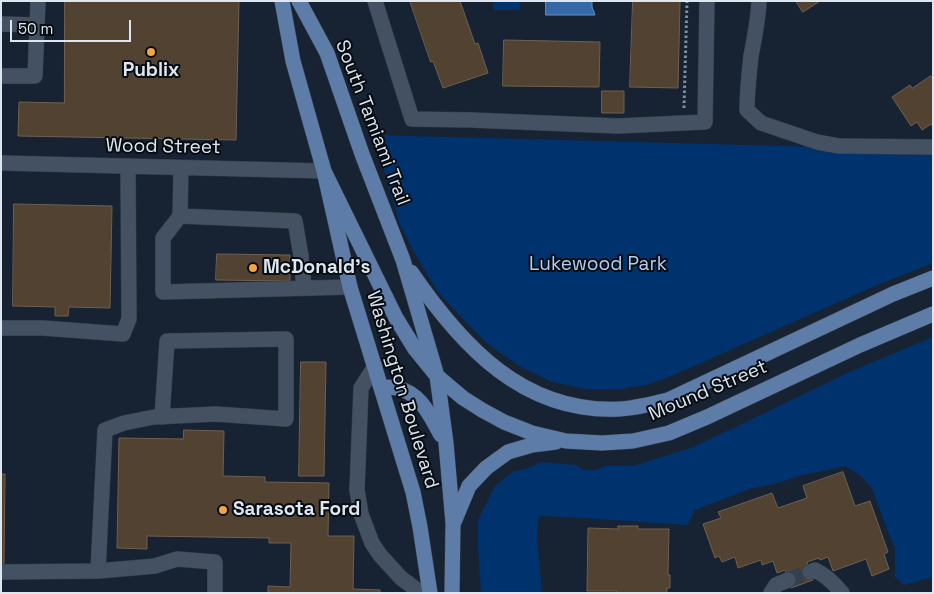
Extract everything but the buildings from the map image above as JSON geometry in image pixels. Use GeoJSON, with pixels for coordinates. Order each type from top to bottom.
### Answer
{"type":"FeatureCollection","features":[{"type":"Feature","properties":{"kind":"main road"},"geometry":{"type":"LineString","coordinates":[[282,1],[293,61],[324,171]]}},
{"type":"Feature","properties":{"kind":"main road","name":"South Tamiami Trail"},"geometry":{"type":"LineString","coordinates":[[299,1],[328,54],[362,154],[404,260]]}},
{"type":"Feature","properties":{"kind":"main road","name":"Washington Boulevard"},"geometry":{"type":"LineString","coordinates":[[324,171],[350,287],[413,492],[430,593]]}},
{"type":"Feature","properties":{"kind":"main road","name":"Mound Street"},"geometry":{"type":"LineString","coordinates":[[324,171],[396,318],[415,349],[437,376],[463,398],[504,422],[566,441],[602,443],[634,441],[669,433],[707,417],[860,344],[933,314]]}},
{"type":"Feature","properties":{"kind":"main road","name":"Washington Boulevard"},"geometry":{"type":"LineString","coordinates":[[404,260],[437,376],[454,523],[452,593]]}},
{"type":"Feature","properties":{"kind":"main road","name":"Mound Street"},"geometry":{"type":"LineString","coordinates":[[404,260],[429,298],[453,329],[505,376],[532,391],[558,401],[584,407],[619,409],[645,406],[668,400],[893,294],[933,278]]}},
{"type":"Feature","properties":{"kind":"main road"},"geometry":{"type":"LineString","coordinates":[[382,387],[397,388],[413,394],[425,406],[446,443]]}},
{"type":"Feature","properties":{"kind":"main road"},"geometry":{"type":"LineString","coordinates":[[454,523],[469,486],[486,468],[508,452],[532,444],[566,441]]}},
{"type":"Feature","properties":{"kind":"street"},"geometry":{"type":"LineString","coordinates":[[1,76],[35,76],[38,1]]}},
{"type":"Feature","properties":{"kind":"street"},"geometry":{"type":"LineString","coordinates":[[375,1],[412,119],[618,126],[705,122],[707,1]]}},
{"type":"Feature","properties":{"kind":"street"},"geometry":{"type":"LineString","coordinates":[[759,1],[757,27],[751,56],[747,110],[761,123],[817,142],[840,146],[933,147]]}},
{"type":"Feature","properties":{"kind":"street"},"geometry":{"type":"LineString","coordinates":[[1,24],[37,24]]}},
{"type":"Feature","properties":{"kind":"street","name":"Wood Street"},"geometry":{"type":"LineString","coordinates":[[1,163],[324,171]]}},
{"type":"Feature","properties":{"kind":"street"},"geometry":{"type":"LineString","coordinates":[[1,328],[43,328],[123,334],[129,319],[128,166]]}},
{"type":"Feature","properties":{"kind":"street"},"geometry":{"type":"LineString","coordinates":[[181,168],[180,216],[163,238],[163,292],[350,287]]}},
{"type":"Feature","properties":{"kind":"street"},"geometry":{"type":"LineString","coordinates":[[180,216],[295,221],[304,288]]}},
{"type":"Feature","properties":{"kind":"street"},"geometry":{"type":"LineString","coordinates":[[98,571],[105,430],[124,423],[154,417],[162,417],[216,414],[286,419],[286,339],[167,341],[162,417]]}},
{"type":"Feature","properties":{"kind":"street"},"geometry":{"type":"LineString","coordinates":[[375,366],[361,388],[356,490],[361,514],[372,543],[401,578],[421,593]]}},
{"type":"Feature","properties":{"kind":"street"},"geometry":{"type":"LineString","coordinates":[[1,572],[98,571],[155,566],[176,559],[215,562],[214,593]]}},
{"type":"Feature","properties":{"kind":"street"},"geometry":{"type":"LineString","coordinates":[[810,572],[815,570],[824,574],[842,593]]}},
{"type":"Feature","properties":{"kind":"street"},"geometry":{"type":"LineString","coordinates":[[771,593],[776,585],[788,580]]}},
{"type":"Feature","properties":{"kind":"path"},"geometry":{"type":"LineString","coordinates":[[683,123],[687,1]]}},
{"type":"Feature","properties":{"kind":"green space"},"geometry":{"type":"Polygon","coordinates":[[[493,1],[520,1],[520,10],[493,10],[493,1]]]}},
{"type":"Feature","properties":{"kind":"green space","name":"Lukewood Park"},"geometry":{"type":"Polygon","coordinates":[[[374,135],[933,150],[933,263],[875,286],[669,377],[646,385],[620,389],[587,389],[552,382],[521,367],[488,344],[438,292],[415,254],[399,222],[374,135]]]}},
{"type":"Feature","properties":{"kind":"green space"},"geometry":{"type":"Polygon","coordinates":[[[933,337],[933,577],[904,585],[895,577],[895,548],[871,487],[860,475],[845,466],[752,488],[695,510],[687,525],[539,516],[537,535],[542,593],[481,593],[478,520],[495,486],[512,472],[542,462],[576,465],[584,470],[596,470],[605,466],[633,466],[691,448],[847,373],[933,337]]]}},
{"type":"Feature","properties":{"kind":"shaded area"},"geometry":{"type":"Polygon","coordinates":[[[546,1],[592,1],[595,15],[546,15],[546,1]]]}},
{"type":"Feature","properties":{"kind":"tunnel"},"geometry":{"type":"LineString","coordinates":[[788,580],[810,572]]}},
{"type":"Feature","properties":{"kind":"place","name":"Publix"},"geometry":{"type":"Point","coordinates":[151,52]}},
{"type":"Feature","properties":{"kind":"place","name":"McDonald's"},"geometry":{"type":"Point","coordinates":[253,268]}},
{"type":"Feature","properties":{"kind":"place","name":"Sarasota Ford"},"geometry":{"type":"Point","coordinates":[223,510]}}]}
